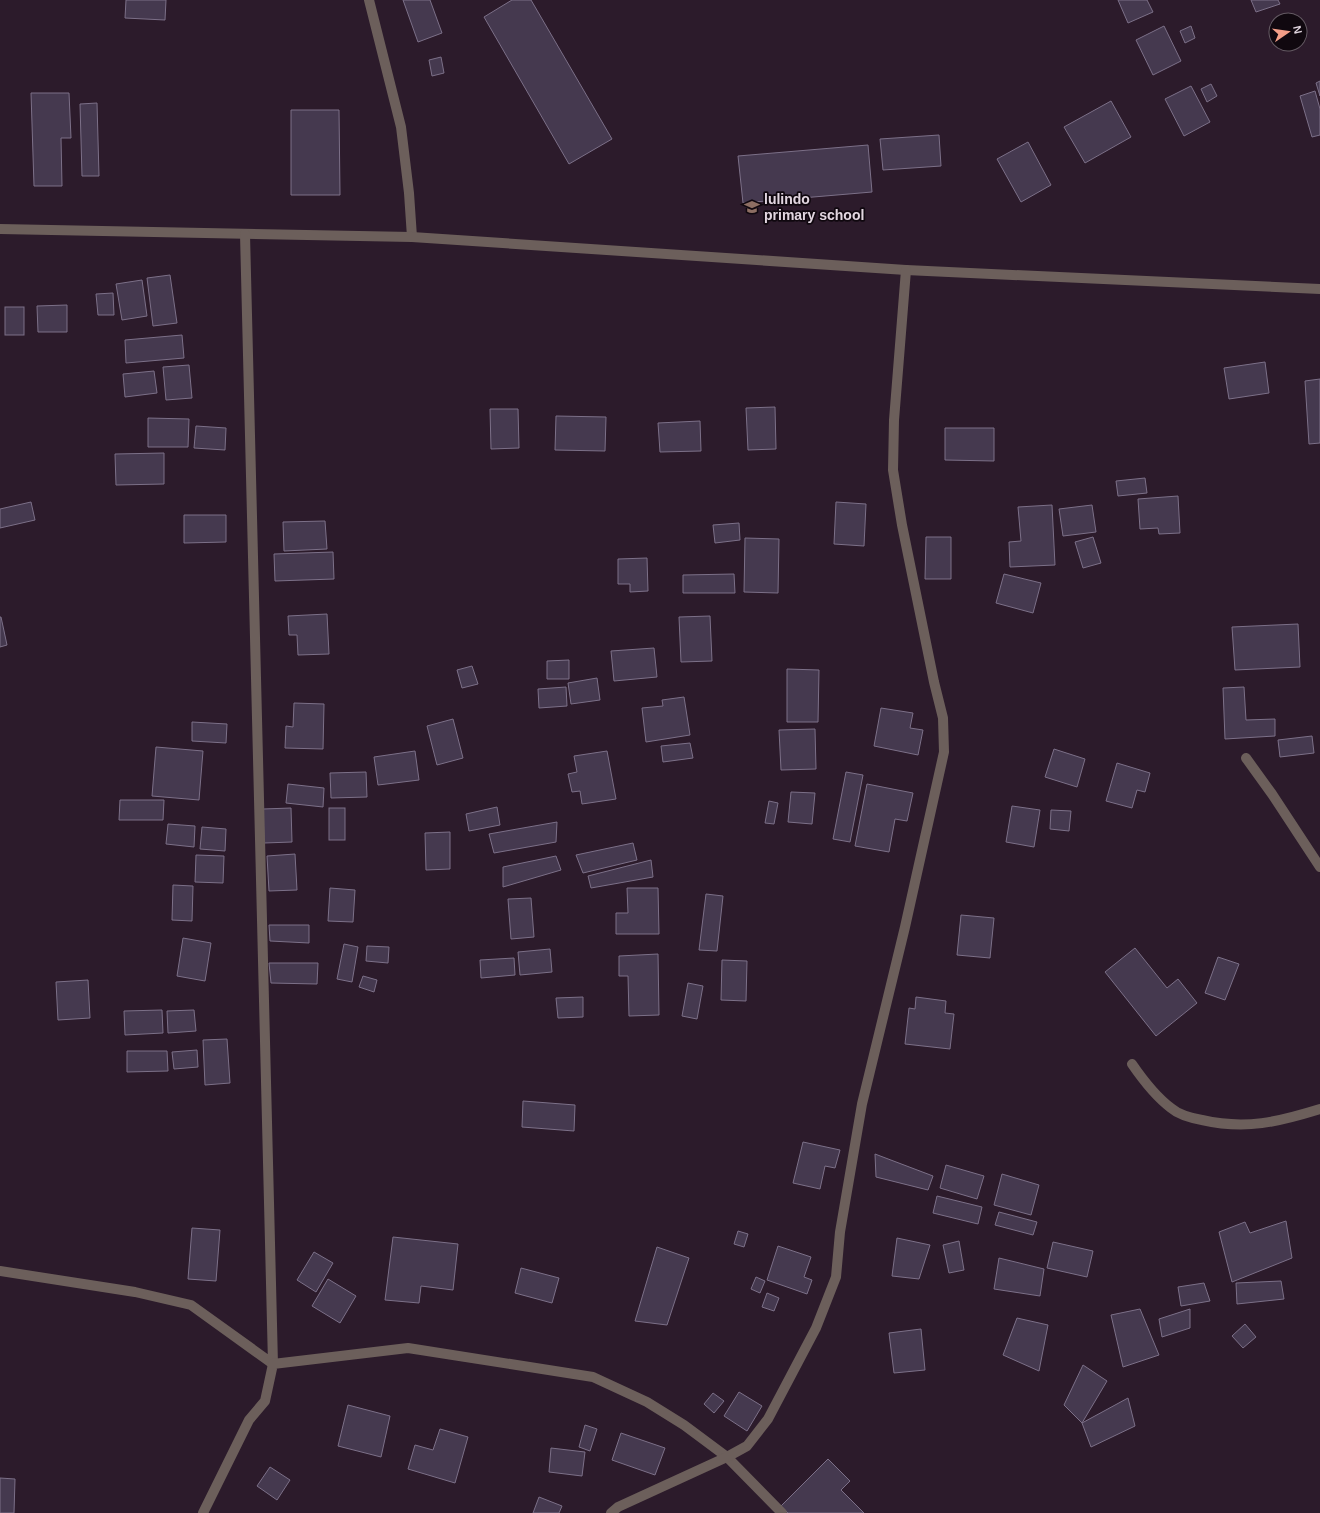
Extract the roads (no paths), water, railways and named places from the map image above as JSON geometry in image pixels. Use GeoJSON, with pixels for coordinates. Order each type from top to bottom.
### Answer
{"type":"FeatureCollection","features":[{"type":"Feature","properties":{"kind":"street"},"geometry":{"type":"LineString","coordinates":[[369,0],[401,127],[409,193],[412,237]]}},
{"type":"Feature","properties":{"kind":"street"},"geometry":{"type":"LineString","coordinates":[[0,229],[412,237],[906,270],[1320,289]]}},
{"type":"Feature","properties":{"kind":"street"},"geometry":{"type":"LineString","coordinates":[[204,1513],[249,1420],[265,1401],[273,1364],[245,234]]}},
{"type":"Feature","properties":{"kind":"street"},"geometry":{"type":"LineString","coordinates":[[611,1513],[625,1504],[727,1457],[747,1446],[768,1418],[816,1328],[836,1277],[840,1232],[862,1104],[905,927],[944,752],[943,718],[931,668],[902,525],[893,470],[894,420],[906,270]]}},
{"type":"Feature","properties":{"kind":"street"},"geometry":{"type":"LineString","coordinates":[[1246,758],[1272,794],[1320,867]]}},
{"type":"Feature","properties":{"kind":"street"},"geometry":{"type":"LineString","coordinates":[[1132,1064],[1148,1087],[1171,1109],[1190,1118],[1216,1123],[1250,1125],[1285,1120],[1320,1109]]}},
{"type":"Feature","properties":{"kind":"street"},"geometry":{"type":"LineString","coordinates":[[0,1270],[135,1292],[190,1305],[273,1364],[408,1348],[593,1378],[647,1402],[684,1424],[727,1457],[782,1513]]}},
{"type":"Feature","properties":{"kind":"place","name":"lulindo primary school"},"geometry":{"type":"Point","coordinates":[752,207]}}]}
